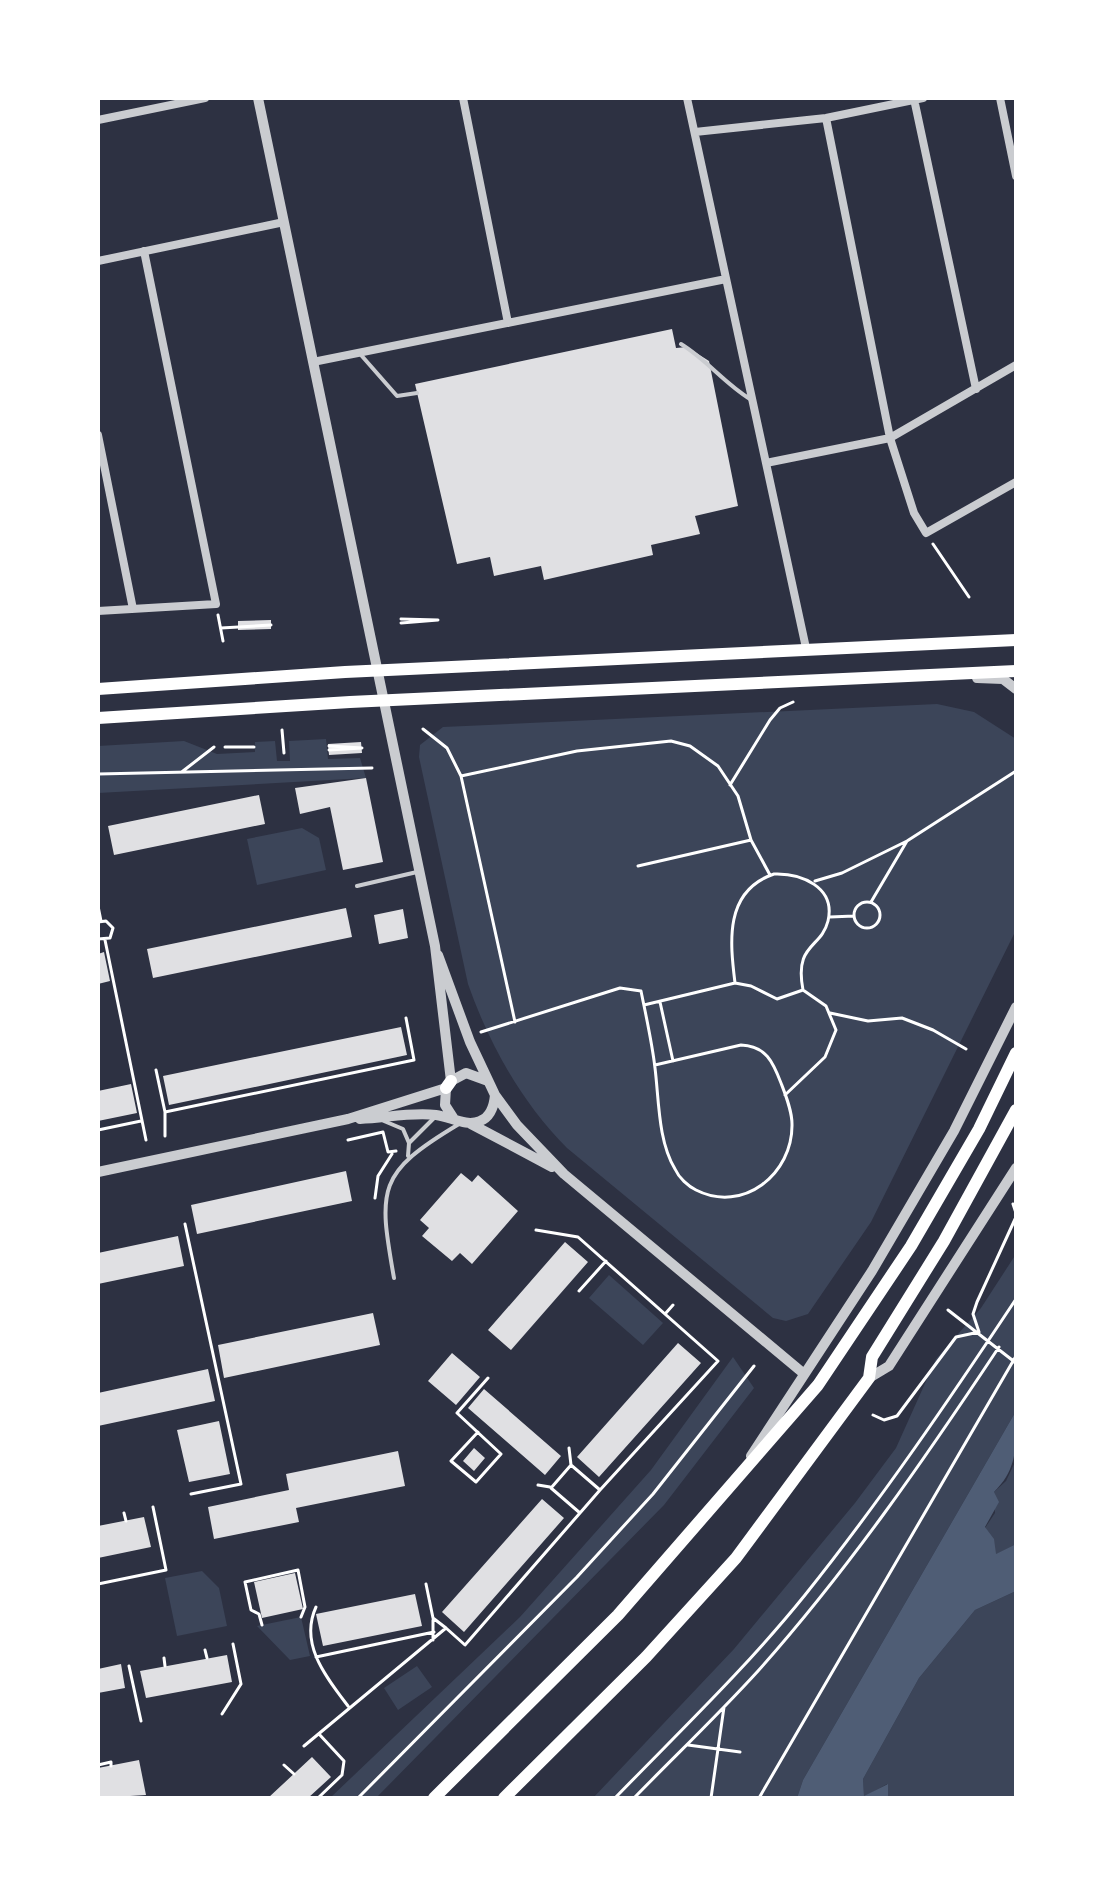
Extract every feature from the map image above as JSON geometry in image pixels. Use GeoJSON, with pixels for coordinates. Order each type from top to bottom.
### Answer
{"type":"FeatureCollection","features":[{"type":"Feature","properties":{"kind":"main road"},"geometry":{"type":"LineString","coordinates":[[98,689],[377,670],[1016,640]]}},
{"type":"Feature","properties":{"kind":"main road"},"geometry":{"type":"LineString","coordinates":[[98,718],[383,700],[1016,671]]}},
{"type":"Feature","properties":{"kind":"main road"},"geometry":{"type":"LineString","coordinates":[[434,1798],[581,1655],[818,1385],[875,1303],[979,1129],[1016,1053]]}},
{"type":"Feature","properties":{"kind":"main road"},"geometry":{"type":"LineString","coordinates":[[504,1798],[636,1667],[736,1558],[869,1378],[872,1357],[944,1241],[1016,1110]]}},
{"type":"Feature","properties":{"kind":"street"},"geometry":{"type":"LineString","coordinates":[[98,120],[205,98]]}},
{"type":"Feature","properties":{"kind":"street"},"geometry":{"type":"LineString","coordinates":[[258,98],[435,946],[448,1084],[445,1105],[463,1122]]}},
{"type":"Feature","properties":{"kind":"street"},"geometry":{"type":"LineString","coordinates":[[463,98],[508,323]]}},
{"type":"Feature","properties":{"kind":"street"},"geometry":{"type":"LineString","coordinates":[[687,98],[806,648]]}},
{"type":"Feature","properties":{"kind":"street"},"geometry":{"type":"LineString","coordinates":[[1000,98],[1016,176]]}},
{"type":"Feature","properties":{"kind":"street"},"geometry":{"type":"LineString","coordinates":[[695,132],[826,118],[918,99],[976,389]]}},
{"type":"Feature","properties":{"kind":"street"},"geometry":{"type":"LineString","coordinates":[[826,118],[890,438],[914,513],[926,533],[1016,482]]}},
{"type":"Feature","properties":{"kind":"street"},"geometry":{"type":"LineString","coordinates":[[98,261],[284,222]]}},
{"type":"Feature","properties":{"kind":"street"},"geometry":{"type":"LineString","coordinates":[[98,611],[216,604],[144,251]]}},
{"type":"Feature","properties":{"kind":"street"},"geometry":{"type":"LineString","coordinates":[[313,362],[726,279]]}},
{"type":"Feature","properties":{"kind":"street"},"geometry":{"type":"LineString","coordinates":[[766,463],[890,438],[1016,365]]}},
{"type":"Feature","properties":{"kind":"street"},"geometry":{"type":"LineString","coordinates":[[98,435],[133,609]]}},
{"type":"Feature","properties":{"kind":"street"},"geometry":{"type":"LineString","coordinates":[[931,675],[1003,679],[1016,689]]}},
{"type":"Feature","properties":{"kind":"street"},"geometry":{"type":"LineString","coordinates":[[435,946],[470,1042],[495,1095],[517,1125],[564,1174],[803,1373]]}},
{"type":"Feature","properties":{"kind":"street"},"geometry":{"type":"LineString","coordinates":[[738,1478],[803,1373],[872,1271],[954,1131],[1016,1007]]}},
{"type":"Feature","properties":{"kind":"street"},"geometry":{"type":"LineString","coordinates":[[98,1172],[348,1119],[448,1084],[466,1073],[488,1081]]}},
{"type":"Feature","properties":{"kind":"street"},"geometry":{"type":"LineString","coordinates":[[463,1122],[491,1111],[495,1095]]}},
{"type":"Feature","properties":{"kind":"street"},"geometry":{"type":"LineString","coordinates":[[348,1119],[437,1115],[463,1122],[564,1174]]}},
{"type":"Feature","properties":{"kind":"street"},"geometry":{"type":"LineString","coordinates":[[869,1378],[889,1366],[1016,1168]]}},
{"type":"Feature","properties":{"kind":"lane"},"geometry":{"type":"LineString","coordinates":[[681,344],[704,360],[726,385],[752,400]]}},
{"type":"Feature","properties":{"kind":"lane"},"geometry":{"type":"LineString","coordinates":[[359,353],[397,396],[417,393]]}},
{"type":"Feature","properties":{"kind":"lane"},"geometry":{"type":"LineString","coordinates":[[357,886],[419,872]]}},
{"type":"Feature","properties":{"kind":"lane"},"geometry":{"type":"LineString","coordinates":[[409,1143],[445,1105]]}},
{"type":"Feature","properties":{"kind":"lane"},"geometry":{"type":"LineString","coordinates":[[376,1118],[403,1129],[409,1143],[408,1156],[384,1198],[385,1235],[394,1278]]}},
{"type":"Feature","properties":{"kind":"lane"},"geometry":{"type":"LineString","coordinates":[[408,1156],[463,1122]]}},
{"type":"Feature","properties":{"kind":"path"},"geometry":{"type":"LineString","coordinates":[[933,544],[969,597]]}},
{"type":"Feature","properties":{"kind":"path"},"geometry":{"type":"LineString","coordinates":[[216,604],[223,641]]}},
{"type":"Feature","properties":{"kind":"path"},"geometry":{"type":"LineString","coordinates":[[401,621],[438,620],[401,621]]}},
{"type":"Feature","properties":{"kind":"path"},"geometry":{"type":"LineString","coordinates":[[221,628],[271,625]]}},
{"type":"Feature","properties":{"kind":"path"},"geometry":{"type":"LineString","coordinates":[[730,785],[738,778],[751,749],[770,720],[780,708],[793,702]]}},
{"type":"Feature","properties":{"kind":"path"},"geometry":{"type":"LineString","coordinates":[[423,729],[447,748],[461,776],[515,1022]]}},
{"type":"Feature","properties":{"kind":"path"},"geometry":{"type":"LineString","coordinates":[[282,730],[284,753]]}},
{"type":"Feature","properties":{"kind":"path"},"geometry":{"type":"LineString","coordinates":[[461,776],[577,751],[671,741],[709,755],[745,812],[751,840],[770,875]]}},
{"type":"Feature","properties":{"kind":"path"},"geometry":{"type":"LineString","coordinates":[[183,771],[214,747]]}},
{"type":"Feature","properties":{"kind":"path"},"geometry":{"type":"LineString","coordinates":[[225,747],[254,747]]}},
{"type":"Feature","properties":{"kind":"path"},"geometry":{"type":"LineString","coordinates":[[329,748],[362,748],[329,748]]}},
{"type":"Feature","properties":{"kind":"path"},"geometry":{"type":"LineString","coordinates":[[98,774],[372,768]]}},
{"type":"Feature","properties":{"kind":"path"},"geometry":{"type":"LineString","coordinates":[[814,882],[842,873],[907,841],[1016,771]]}},
{"type":"Feature","properties":{"kind":"path"},"geometry":{"type":"LineString","coordinates":[[638,866],[751,840]]}},
{"type":"Feature","properties":{"kind":"path"},"geometry":{"type":"LineString","coordinates":[[871,902],[880,911],[877,924],[865,928],[857,923],[854,916],[860,904],[871,902],[907,841]]}},
{"type":"Feature","properties":{"kind":"path"},"geometry":{"type":"LineString","coordinates":[[735,983],[729,944],[732,920],[748,892],[770,875],[789,874],[814,882],[826,898],[829,917],[824,929],[805,952],[803,990]]}},
{"type":"Feature","properties":{"kind":"path"},"geometry":{"type":"LineString","coordinates":[[98,906],[99,921],[113,928],[105,940],[146,1140]]}},
{"type":"Feature","properties":{"kind":"path"},"geometry":{"type":"LineString","coordinates":[[829,917],[854,916]]}},
{"type":"Feature","properties":{"kind":"path"},"geometry":{"type":"LineString","coordinates":[[98,939],[105,940]]}},
{"type":"Feature","properties":{"kind":"path"},"geometry":{"type":"LineString","coordinates":[[644,1005],[735,983],[751,986],[777,999],[803,990]]}},
{"type":"Feature","properties":{"kind":"path"},"geometry":{"type":"LineString","coordinates":[[481,1032],[620,988],[641,991],[655,1065],[659,1108],[674,1168],[696,1190],[714,1196],[740,1197],[754,1191],[779,1167],[790,1141],[792,1123],[771,1061],[754,1046],[655,1065]]}},
{"type":"Feature","properties":{"kind":"path"},"geometry":{"type":"LineString","coordinates":[[785,1095],[798,1086],[832,1046],[836,1030],[822,1002],[803,990]]}},
{"type":"Feature","properties":{"kind":"path"},"geometry":{"type":"LineString","coordinates":[[660,1001],[673,1061]]}},
{"type":"Feature","properties":{"kind":"path"},"geometry":{"type":"LineString","coordinates":[[830,1013],[868,1021],[902,1018],[933,1030],[966,1049]]}},
{"type":"Feature","properties":{"kind":"path"},"geometry":{"type":"LineString","coordinates":[[165,1112],[414,1060],[406,1018]]}},
{"type":"Feature","properties":{"kind":"path"},"geometry":{"type":"LineString","coordinates":[[156,1070],[165,1112],[165,1136]]}},
{"type":"Feature","properties":{"kind":"path"},"geometry":{"type":"LineString","coordinates":[[98,1130],[141,1121]]}},
{"type":"Feature","properties":{"kind":"path"},"geometry":{"type":"LineString","coordinates":[[348,1140],[383,1132],[388,1152],[394,1152],[378,1176],[376,1200]]}},
{"type":"Feature","properties":{"kind":"path"},"geometry":{"type":"LineString","coordinates":[[979,1332],[973,1314],[1016,1215],[1013,1204]]}},
{"type":"Feature","properties":{"kind":"path"},"geometry":{"type":"LineString","coordinates":[[185,1224],[241,1484],[191,1494]]}},
{"type":"Feature","properties":{"kind":"path"},"geometry":{"type":"LineString","coordinates":[[433,1618],[465,1645],[718,1361],[578,1237],[536,1230]]}},
{"type":"Feature","properties":{"kind":"path"},"geometry":{"type":"LineString","coordinates":[[579,1291],[606,1261]]}},
{"type":"Feature","properties":{"kind":"path"},"geometry":{"type":"LineString","coordinates":[[615,1798],[733,1677],[804,1596],[906,1464],[1016,1299]]}},
{"type":"Feature","properties":{"kind":"path"},"geometry":{"type":"LineString","coordinates":[[665,1314],[673,1305]]}},
{"type":"Feature","properties":{"kind":"path"},"geometry":{"type":"LineString","coordinates":[[948,1310],[999,1347],[1014,1362]]}},
{"type":"Feature","properties":{"kind":"path"},"geometry":{"type":"LineString","coordinates":[[873,1415],[884,1420],[897,1416],[956,1337],[979,1332]]}},
{"type":"Feature","properties":{"kind":"path"},"geometry":{"type":"LineString","coordinates":[[634,1798],[725,1705],[806,1613],[916,1472],[999,1347]]}},
{"type":"Feature","properties":{"kind":"path"},"geometry":{"type":"LineString","coordinates":[[759,1798],[1016,1356]]}},
{"type":"Feature","properties":{"kind":"path"},"geometry":{"type":"LineString","coordinates":[[358,1798],[653,1494],[754,1366]]}},
{"type":"Feature","properties":{"kind":"path"},"geometry":{"type":"LineString","coordinates":[[478,1432],[451,1461],[476,1482],[501,1454],[478,1432],[457,1413],[488,1378]]}},
{"type":"Feature","properties":{"kind":"path"},"geometry":{"type":"LineString","coordinates":[[569,1448],[571,1465],[600,1490]]}},
{"type":"Feature","properties":{"kind":"path"},"geometry":{"type":"LineString","coordinates":[[551,1488],[571,1465]]}},
{"type":"Feature","properties":{"kind":"path"},"geometry":{"type":"LineString","coordinates":[[538,1485],[551,1488],[580,1513]]}},
{"type":"Feature","properties":{"kind":"path"},"geometry":{"type":"LineString","coordinates":[[98,1584],[166,1570],[153,1507]]}},
{"type":"Feature","properties":{"kind":"path"},"geometry":{"type":"LineString","coordinates":[[124,1513],[126,1521]]}},
{"type":"Feature","properties":{"kind":"path"},"geometry":{"type":"LineString","coordinates":[[262,1625],[259,1614],[251,1610],[245,1582],[298,1570],[305,1607],[301,1617]]}},
{"type":"Feature","properties":{"kind":"path"},"geometry":{"type":"LineString","coordinates":[[426,1584],[433,1618],[433,1640]]}},
{"type":"Feature","properties":{"kind":"path"},"geometry":{"type":"LineString","coordinates":[[316,1607],[309,1624],[318,1666],[348,1707]]}},
{"type":"Feature","properties":{"kind":"path"},"geometry":{"type":"LineString","coordinates":[[304,1746],[446,1628]]}},
{"type":"Feature","properties":{"kind":"path"},"geometry":{"type":"LineString","coordinates":[[316,1657],[434,1632]]}},
{"type":"Feature","properties":{"kind":"path"},"geometry":{"type":"LineString","coordinates":[[222,1714],[241,1684],[233,1644]]}},
{"type":"Feature","properties":{"kind":"path"},"geometry":{"type":"LineString","coordinates":[[205,1650],[207,1658]]}},
{"type":"Feature","properties":{"kind":"path"},"geometry":{"type":"LineString","coordinates":[[164,1658],[165,1666]]}},
{"type":"Feature","properties":{"kind":"path"},"geometry":{"type":"LineString","coordinates":[[129,1666],[141,1721]]}},
{"type":"Feature","properties":{"kind":"path"},"geometry":{"type":"LineString","coordinates":[[382,1680],[386,1687]]}},
{"type":"Feature","properties":{"kind":"path"},"geometry":{"type":"LineString","coordinates":[[711,1798],[725,1705]]}},
{"type":"Feature","properties":{"kind":"path"},"geometry":{"type":"LineString","coordinates":[[318,1798],[342,1775],[344,1761],[319,1734]]}},
{"type":"Feature","properties":{"kind":"path"},"geometry":{"type":"LineString","coordinates":[[686,1744],[740,1752]]}},
{"type":"Feature","properties":{"kind":"path"},"geometry":{"type":"LineString","coordinates":[[98,1765],[111,1762],[111,1766]]}},
{"type":"Feature","properties":{"kind":"path"},"geometry":{"type":"LineString","coordinates":[[284,1765],[294,1774]]}},
{"type":"Feature","properties":{"kind":"shaded area"},"geometry":{"type":"Polygon","coordinates":[[[937,704],[974,712],[1016,739],[1016,930],[871,1222],[808,1314],[786,1321],[773,1318],[567,1148],[536,1112],[508,1072],[468,984],[419,757],[420,745],[443,727],[937,704]]]}},
{"type":"Feature","properties":{"kind":"shaded area"},"geometry":{"type":"Polygon","coordinates":[[[326,739],[328,759],[360,758],[366,778],[98,793],[98,746],[184,741],[217,754],[255,752],[255,742],[275,741],[277,761],[290,761],[289,741],[326,739]]]}},
{"type":"Feature","properties":{"kind":"shaded area"},"geometry":{"type":"Polygon","coordinates":[[[302,828],[319,838],[326,870],[257,885],[247,839],[302,828]]]}},
{"type":"Feature","properties":{"kind":"shaded area"},"geometry":{"type":"Polygon","coordinates":[[[1016,1254],[1016,1411],[803,1780],[797,1798],[593,1798],[734,1649],[855,1503],[896,1448],[936,1359],[981,1308],[1016,1254]]]}},
{"type":"Feature","properties":{"kind":"shaded area"},"geometry":{"type":"Polygon","coordinates":[[[609,1275],[663,1323],[643,1345],[589,1298],[609,1275]]]}},
{"type":"Feature","properties":{"kind":"shaded area"},"geometry":{"type":"Polygon","coordinates":[[[733,1357],[754,1388],[664,1505],[376,1798],[330,1798],[520,1617],[651,1470],[733,1357]]]}},
{"type":"Feature","properties":{"kind":"shaded area"},"geometry":{"type":"Polygon","coordinates":[[[1016,1411],[1016,1444],[1012,1464],[994,1492],[999,1502],[985,1527],[994,1539],[996,1554],[1016,1544],[1016,1591],[975,1610],[919,1678],[863,1779],[864,1796],[888,1784],[888,1798],[797,1798],[803,1780],[1016,1411]]]}},
{"type":"Feature","properties":{"kind":"shaded area"},"geometry":{"type":"Polygon","coordinates":[[[1016,1460],[1016,1544],[995,1555],[985,1528],[995,1513],[994,1492],[1006,1481],[1016,1460]]]}},
{"type":"Feature","properties":{"kind":"shaded area"},"geometry":{"type":"Polygon","coordinates":[[[202,1571],[219,1588],[227,1626],[177,1636],[165,1578],[202,1571]]]}},
{"type":"Feature","properties":{"kind":"shaded area"},"geometry":{"type":"Polygon","coordinates":[[[1016,1591],[1016,1798],[888,1798],[887,1784],[864,1797],[863,1779],[919,1678],[975,1610],[1016,1591]]]}},
{"type":"Feature","properties":{"kind":"shaded area"},"geometry":{"type":"Polygon","coordinates":[[[301,1617],[310,1656],[290,1660],[257,1626],[301,1617]]]}},
{"type":"Feature","properties":{"kind":"shaded area"},"geometry":{"type":"Polygon","coordinates":[[[417,1666],[432,1687],[398,1710],[384,1688],[417,1666]]]}},
{"type":"Feature","properties":{"kind":"building"},"geometry":{"type":"Polygon","coordinates":[[[672,329],[676,348],[687,347],[709,361],[738,506],[695,516],[700,534],[651,545],[653,555],[544,580],[541,566],[494,576],[490,557],[457,564],[415,384],[672,329]]]}},
{"type":"Feature","properties":{"kind":"building"},"geometry":{"type":"Polygon","coordinates":[[[271,620],[271,629],[238,630],[238,621],[271,620]]]}},
{"type":"Feature","properties":{"kind":"building"},"geometry":{"type":"Polygon","coordinates":[[[361,742],[362,753],[329,755],[328,744],[361,742]]]}},
{"type":"Feature","properties":{"kind":"building"},"geometry":{"type":"Polygon","coordinates":[[[366,778],[383,862],[343,870],[330,807],[300,814],[295,788],[366,778]]]}},
{"type":"Feature","properties":{"kind":"building"},"geometry":{"type":"Polygon","coordinates":[[[259,795],[265,824],[114,855],[108,826],[259,795]]]}},
{"type":"Feature","properties":{"kind":"building"},"geometry":{"type":"Polygon","coordinates":[[[346,908],[352,937],[153,978],[147,949],[346,908]]]}},
{"type":"Feature","properties":{"kind":"building"},"geometry":{"type":"Polygon","coordinates":[[[403,909],[408,938],[379,944],[374,915],[403,909]]]}},
{"type":"Feature","properties":{"kind":"building"},"geometry":{"type":"Polygon","coordinates":[[[104,952],[110,981],[98,984],[98,954],[104,952]]]}},
{"type":"Feature","properties":{"kind":"building"},"geometry":{"type":"Polygon","coordinates":[[[401,1027],[407,1055],[169,1105],[163,1076],[401,1027]]]}},
{"type":"Feature","properties":{"kind":"building"},"geometry":{"type":"Polygon","coordinates":[[[131,1084],[137,1113],[98,1121],[98,1091],[131,1084]]]}},
{"type":"Feature","properties":{"kind":"building"},"geometry":{"type":"Polygon","coordinates":[[[346,1171],[352,1201],[197,1234],[191,1205],[346,1171]]]}},
{"type":"Feature","properties":{"kind":"building"},"geometry":{"type":"Polygon","coordinates":[[[461,1173],[472,1182],[478,1175],[518,1211],[472,1264],[460,1253],[452,1261],[422,1236],[429,1228],[420,1220],[461,1173]]]}},
{"type":"Feature","properties":{"kind":"building"},"geometry":{"type":"Polygon","coordinates":[[[178,1236],[184,1266],[98,1284],[98,1253],[178,1236]]]}},
{"type":"Feature","properties":{"kind":"building"},"geometry":{"type":"Polygon","coordinates":[[[565,1242],[588,1262],[511,1350],[488,1330],[565,1242]]]}},
{"type":"Feature","properties":{"kind":"building"},"geometry":{"type":"Polygon","coordinates":[[[373,1313],[380,1345],[224,1378],[218,1345],[373,1313]]]}},
{"type":"Feature","properties":{"kind":"building"},"geometry":{"type":"Polygon","coordinates":[[[678,1343],[701,1363],[599,1477],[577,1457],[678,1343]]]}},
{"type":"Feature","properties":{"kind":"building"},"geometry":{"type":"Polygon","coordinates":[[[452,1353],[480,1377],[456,1405],[428,1381],[452,1353]]]}},
{"type":"Feature","properties":{"kind":"building"},"geometry":{"type":"Polygon","coordinates":[[[208,1369],[215,1401],[98,1426],[98,1393],[208,1369]]]}},
{"type":"Feature","properties":{"kind":"building"},"geometry":{"type":"Polygon","coordinates":[[[484,1389],[561,1456],[545,1475],[468,1408],[484,1389]]]}},
{"type":"Feature","properties":{"kind":"building"},"geometry":{"type":"Polygon","coordinates":[[[219,1421],[230,1474],[189,1482],[177,1430],[219,1421]]]}},
{"type":"Feature","properties":{"kind":"building"},"geometry":{"type":"Polygon","coordinates":[[[474,1448],[485,1458],[474,1471],[463,1461],[474,1448]]]}},
{"type":"Feature","properties":{"kind":"building"},"geometry":{"type":"Polygon","coordinates":[[[398,1451],[405,1486],[296,1508],[299,1522],[214,1539],[208,1507],[289,1490],[286,1474],[398,1451]]]}},
{"type":"Feature","properties":{"kind":"building"},"geometry":{"type":"Polygon","coordinates":[[[542,1499],[564,1518],[464,1632],[442,1612],[542,1499]]]}},
{"type":"Feature","properties":{"kind":"building"},"geometry":{"type":"Polygon","coordinates":[[[144,1517],[151,1547],[98,1558],[98,1526],[144,1517]]]}},
{"type":"Feature","properties":{"kind":"building"},"geometry":{"type":"Polygon","coordinates":[[[295,1573],[303,1609],[262,1618],[254,1582],[295,1573]]]}},
{"type":"Feature","properties":{"kind":"building"},"geometry":{"type":"Polygon","coordinates":[[[415,1594],[422,1626],[323,1646],[316,1614],[415,1594]]]}},
{"type":"Feature","properties":{"kind":"building"},"geometry":{"type":"Polygon","coordinates":[[[227,1655],[232,1682],[146,1698],[140,1671],[227,1655]]]}},
{"type":"Feature","properties":{"kind":"building"},"geometry":{"type":"Polygon","coordinates":[[[121,1664],[125,1688],[98,1693],[98,1669],[121,1664]]]}},
{"type":"Feature","properties":{"kind":"building"},"geometry":{"type":"Polygon","coordinates":[[[312,1757],[331,1777],[308,1798],[268,1798],[312,1757]]]}},
{"type":"Feature","properties":{"kind":"building"},"geometry":{"type":"Polygon","coordinates":[[[139,1760],[146,1795],[98,1798],[98,1768],[139,1760]]]}}]}
